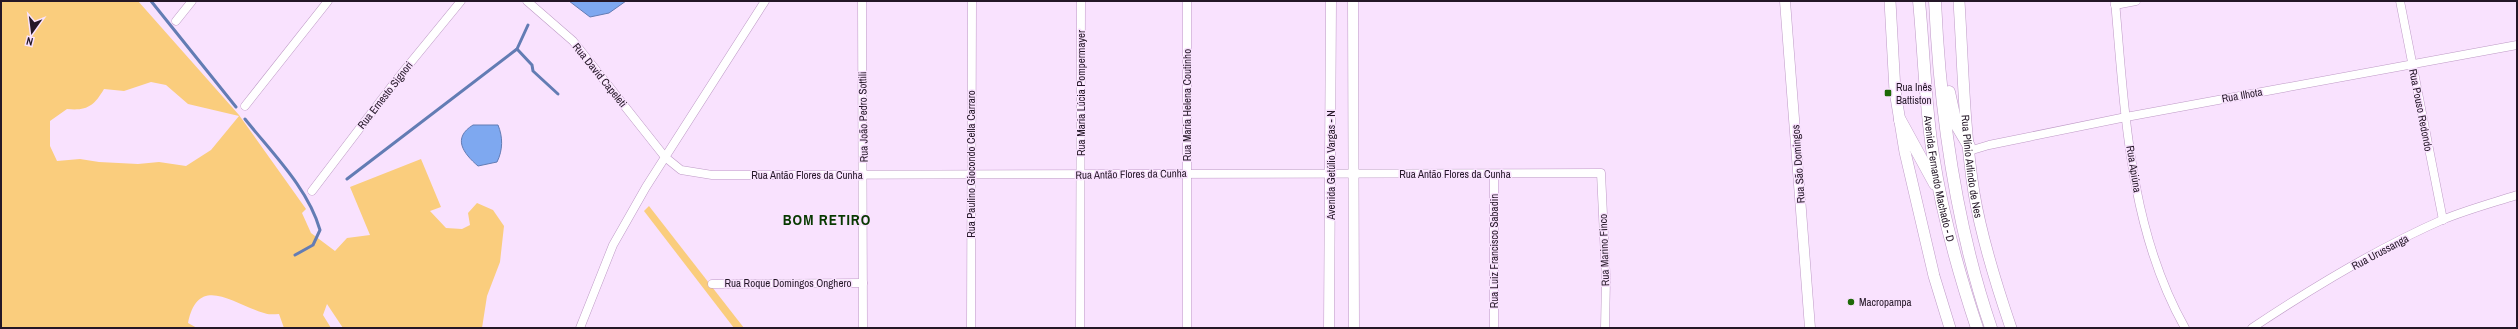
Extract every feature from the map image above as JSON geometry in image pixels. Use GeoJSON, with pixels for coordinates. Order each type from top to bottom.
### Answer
{"type":"FeatureCollection","features":[{"type":"Feature","properties":{"kind":"main road"},"geometry":{"type":"LineString","coordinates":[[1890,1],[1895,91],[1900,120],[1934,276],[1950,328]]}},
{"type":"Feature","properties":{"kind":"main road","name":"Avenida Fernando Machado - D"},"geometry":{"type":"LineString","coordinates":[[1919,1],[1933,154],[1940,195],[1963,286],[1977,328]]}},
{"type":"Feature","properties":{"kind":"main road","name":"Avenida Fernando Machado - D"},"geometry":{"type":"LineString","coordinates":[[1935,1],[1936,32],[1949,156],[1975,280],[1991,328]]}},
{"type":"Feature","properties":{"kind":"main road","name":"Rua Plínio Arlindo de Nes"},"geometry":{"type":"LineString","coordinates":[[1959,1],[1969,149],[1974,194],[2001,300],[2011,328]]}},
{"type":"Feature","properties":{"kind":"main road"},"geometry":{"type":"LineString","coordinates":[[1936,32],[1945,53],[1947,82],[1956,124],[1969,149]]}},
{"type":"Feature","properties":{"kind":"main road"},"geometry":{"type":"LineString","coordinates":[[1900,120],[1940,195]]}},
{"type":"Feature","properties":{"kind":"street"},"geometry":{"type":"LineString","coordinates":[[176,21],[192,1]]}},
{"type":"Feature","properties":{"kind":"street"},"geometry":{"type":"LineString","coordinates":[[245,106],[328,1]]}},
{"type":"Feature","properties":{"kind":"street","name":"Rua Ernesto Signori"},"geometry":{"type":"LineString","coordinates":[[312,191],[398,78],[461,1]]}},
{"type":"Feature","properties":{"kind":"street","name":"Rua David Capeleti"},"geometry":{"type":"LineString","coordinates":[[527,1],[573,41],[665,157]]}},
{"type":"Feature","properties":{"kind":"street"},"geometry":{"type":"LineString","coordinates":[[580,328],[613,245],[665,157],[765,1]]}},
{"type":"Feature","properties":{"kind":"street","name":"Rua João Pedro Sottili"},"geometry":{"type":"LineString","coordinates":[[862,1],[864,175],[863,328]]}},
{"type":"Feature","properties":{"kind":"street","name":"Rua Paulino Giocondo Cella Carraro"},"geometry":{"type":"LineString","coordinates":[[971,328],[972,1]]}},
{"type":"Feature","properties":{"kind":"street","name":"Rua Maria Lúcia Pompermayer"},"geometry":{"type":"LineString","coordinates":[[1080,328],[1081,1]]}},
{"type":"Feature","properties":{"kind":"street","name":"Rua Maria Helena Coutinho"},"geometry":{"type":"LineString","coordinates":[[1187,1],[1187,328]]}},
{"type":"Feature","properties":{"kind":"street","name":"Avenida Getúlio Vargas - N"},"geometry":{"type":"LineString","coordinates":[[1329,328],[1331,1]]}},
{"type":"Feature","properties":{"kind":"street","name":"Avenida Getúlio Vargas - N"},"geometry":{"type":"LineString","coordinates":[[1353,1],[1354,328]]}},
{"type":"Feature","properties":{"kind":"street","name":"Rua São Domingos"},"geometry":{"type":"LineString","coordinates":[[1785,1],[1810,328]]}},
{"type":"Feature","properties":{"kind":"street"},"geometry":{"type":"LineString","coordinates":[[2115,3],[2136,1]]}},
{"type":"Feature","properties":{"kind":"street","name":"Rua Pouso Redondo"},"geometry":{"type":"LineString","coordinates":[[2400,1],[2442,220]]}},
{"type":"Feature","properties":{"kind":"street","name":"Rua Apiúna"},"geometry":{"type":"LineString","coordinates":[[2115,3],[2126,117],[2143,221],[2156,265],[2171,303],[2185,328]]}},
{"type":"Feature","properties":{"kind":"street","name":"Rua Ilhota"},"geometry":{"type":"LineString","coordinates":[[1969,149],[2126,117],[2517,45]]}},
{"type":"Feature","properties":{"kind":"street","name":"Rua Antão Flores da Cunha"},"geometry":{"type":"LineString","coordinates":[[665,157],[681,170],[712,175],[1331,173],[1494,174],[1583,171],[1601,173]]}},
{"type":"Feature","properties":{"kind":"street","name":"Rua Marino Finco"},"geometry":{"type":"LineString","coordinates":[[1601,173],[1606,278],[1605,328]]}},
{"type":"Feature","properties":{"kind":"street","name":"Rua Luiz Francisco Sabadin"},"geometry":{"type":"LineString","coordinates":[[1494,174],[1494,328]]}},
{"type":"Feature","properties":{"kind":"street","name":"Rua Urussanga"},"geometry":{"type":"LineString","coordinates":[[2252,328],[2292,301],[2364,260],[2442,220],[2517,195]]}},
{"type":"Feature","properties":{"kind":"street","name":"Rua Roque Domingos Onghero"},"geometry":{"type":"LineString","coordinates":[[712,284],[863,283]]}},
{"type":"Feature","properties":{"kind":"shaded area"},"geometry":{"type":"Polygon","coordinates":[[[1,1],[138,1],[239,115],[306,209],[302,213],[311,233],[335,251],[347,238],[370,235],[350,187],[421,159],[441,207],[430,211],[446,228],[462,229],[470,225],[468,213],[477,203],[493,210],[504,226],[500,262],[487,296],[482,328],[343,328],[327,304],[323,315],[331,328],[284,328],[279,314],[266,314],[229,299],[208,295],[200,299],[193,308],[188,323],[197,328],[1,328],[1,1]],[[151,82],[124,91],[104,89],[97,100],[89,106],[80,109],[67,109],[50,121],[50,146],[57,161],[80,159],[99,162],[138,164],[159,162],[186,166],[211,150],[239,116],[188,104],[166,85],[151,82]]]}},
{"type":"Feature","properties":{"kind":"shaded area"},"geometry":{"type":"Polygon","coordinates":[[[649,206],[744,328],[734,328],[644,211],[649,206]]]}},
{"type":"Feature","properties":{"kind":"water"},"geometry":{"type":"Polygon","coordinates":[[[569,1],[626,1],[609,13],[590,17],[569,1]]]}},
{"type":"Feature","properties":{"kind":"water"},"geometry":{"type":"Polygon","coordinates":[[[473,125],[498,125],[502,144],[497,162],[478,166],[464,151],[461,140],[467,130],[473,125]]]}},
{"type":"Feature","properties":{"kind":"waterway"},"geometry":{"type":"LineString","coordinates":[[151,1],[236,107]]}},
{"type":"Feature","properties":{"kind":"waterway"},"geometry":{"type":"LineString","coordinates":[[347,179],[517,49],[528,25]]}},
{"type":"Feature","properties":{"kind":"waterway"},"geometry":{"type":"LineString","coordinates":[[517,49],[532,65],[533,71],[558,94]]}},
{"type":"Feature","properties":{"kind":"waterway"},"geometry":{"type":"LineString","coordinates":[[245,119],[298,185],[307,200],[320,230],[313,245],[295,255]]}},
{"type":"Feature","properties":{"kind":"place","name":"Rua Inês Battiston"},"geometry":{"type":"Point","coordinates":[1888,93]}},
{"type":"Feature","properties":{"kind":"place","name":"Macropampa"},"geometry":{"type":"Point","coordinates":[1851,302]}},
{"type":"Feature","properties":{"kind":"district","name":"BOM RETIRO"},"geometry":{"type":"Point","coordinates":[827,219]}}]}
